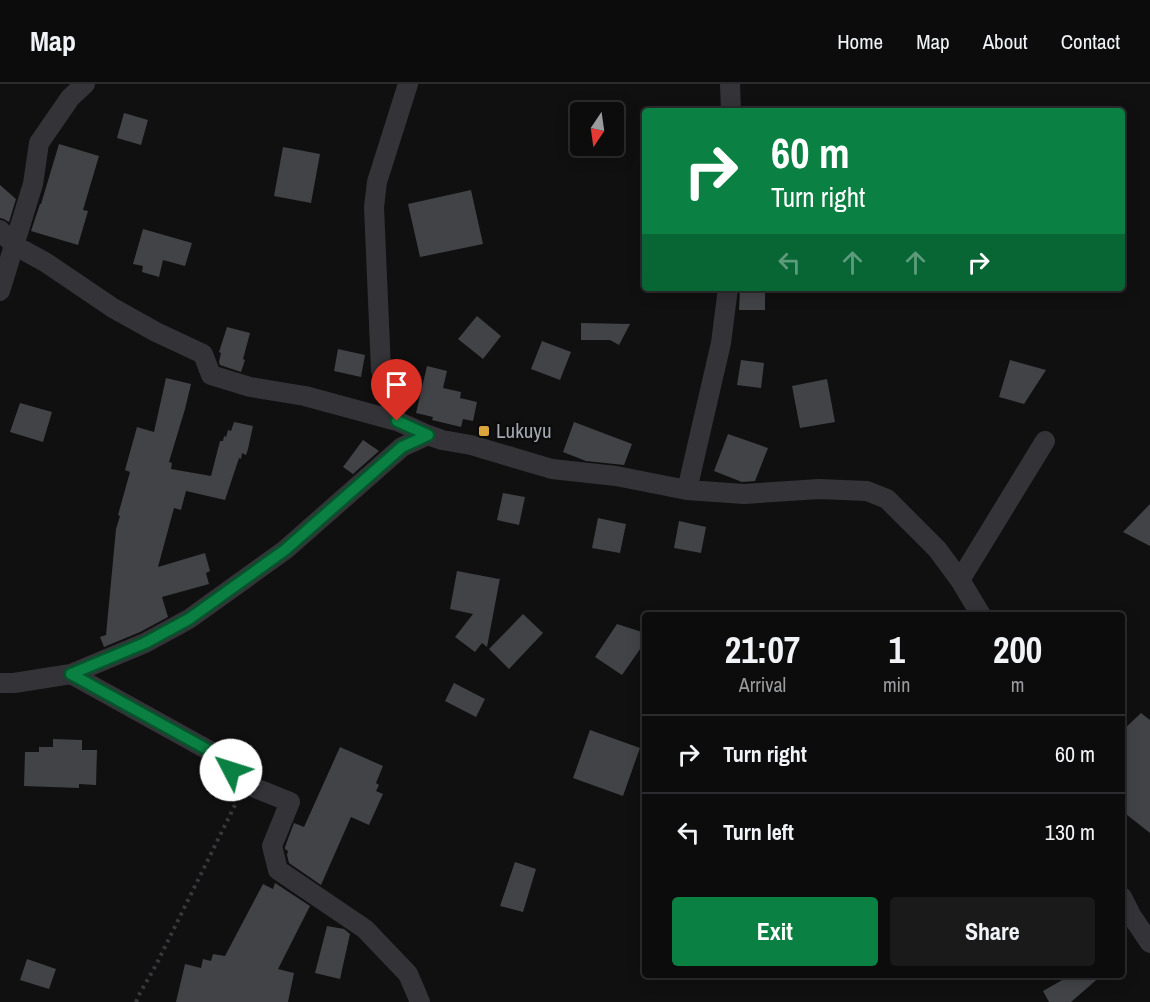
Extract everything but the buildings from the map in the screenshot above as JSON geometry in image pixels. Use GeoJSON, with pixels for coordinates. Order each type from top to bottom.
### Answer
{"type":"FeatureCollection","features":[{"type":"Feature","properties":{"kind":"street"},"geometry":{"type":"LineString","coordinates":[[0,291],[33,184],[39,143],[70,98],[85,84]]}},
{"type":"Feature","properties":{"kind":"street"},"geometry":{"type":"LineString","coordinates":[[397,421],[381,370],[374,207],[377,182],[408,84]]}},
{"type":"Feature","properties":{"kind":"street"},"geometry":{"type":"LineString","coordinates":[[730,84],[731,108]]}},
{"type":"Feature","properties":{"kind":"street"},"geometry":{"type":"LineString","coordinates":[[0,230],[14,245],[45,262],[113,308],[156,332],[203,354],[211,375],[250,387],[305,396],[397,421],[442,440],[471,445],[552,469],[616,476],[687,490],[744,494],[819,489],[867,490],[887,499],[937,549],[960,580],[979,612]]}},
{"type":"Feature","properties":{"kind":"street"},"geometry":{"type":"LineString","coordinates":[[687,490],[721,343],[728,291]]}},
{"type":"Feature","properties":{"kind":"street"},"geometry":{"type":"LineString","coordinates":[[0,683],[71,674],[145,643],[189,619],[285,550],[402,447],[428,435]]}},
{"type":"Feature","properties":{"kind":"street"},"geometry":{"type":"LineString","coordinates":[[960,580],[1045,441]]}},
{"type":"Feature","properties":{"kind":"street"},"geometry":{"type":"LineString","coordinates":[[71,674],[219,756],[243,783],[290,802],[272,846],[278,870],[365,929],[408,975],[420,1002]]}},
{"type":"Feature","properties":{"kind":"street"},"geometry":{"type":"LineString","coordinates":[[1125,903],[1150,943]]}},
{"type":"Feature","properties":{"kind":"path"},"geometry":{"type":"LineString","coordinates":[[136,1002],[225,827],[243,783]]}},
{"type":"Feature","properties":{"kind":"place","name":"Lukuyu"},"geometry":{"type":"Point","coordinates":[484,431]}},
{"type":"Feature","properties":{"kind":"route"},"geometry":{"type":"LineString","coordinates":[[231,770],[219,756],[71,674],[145,643],[189,619],[285,550],[402,447],[428,435],[397,421]]}}]}
